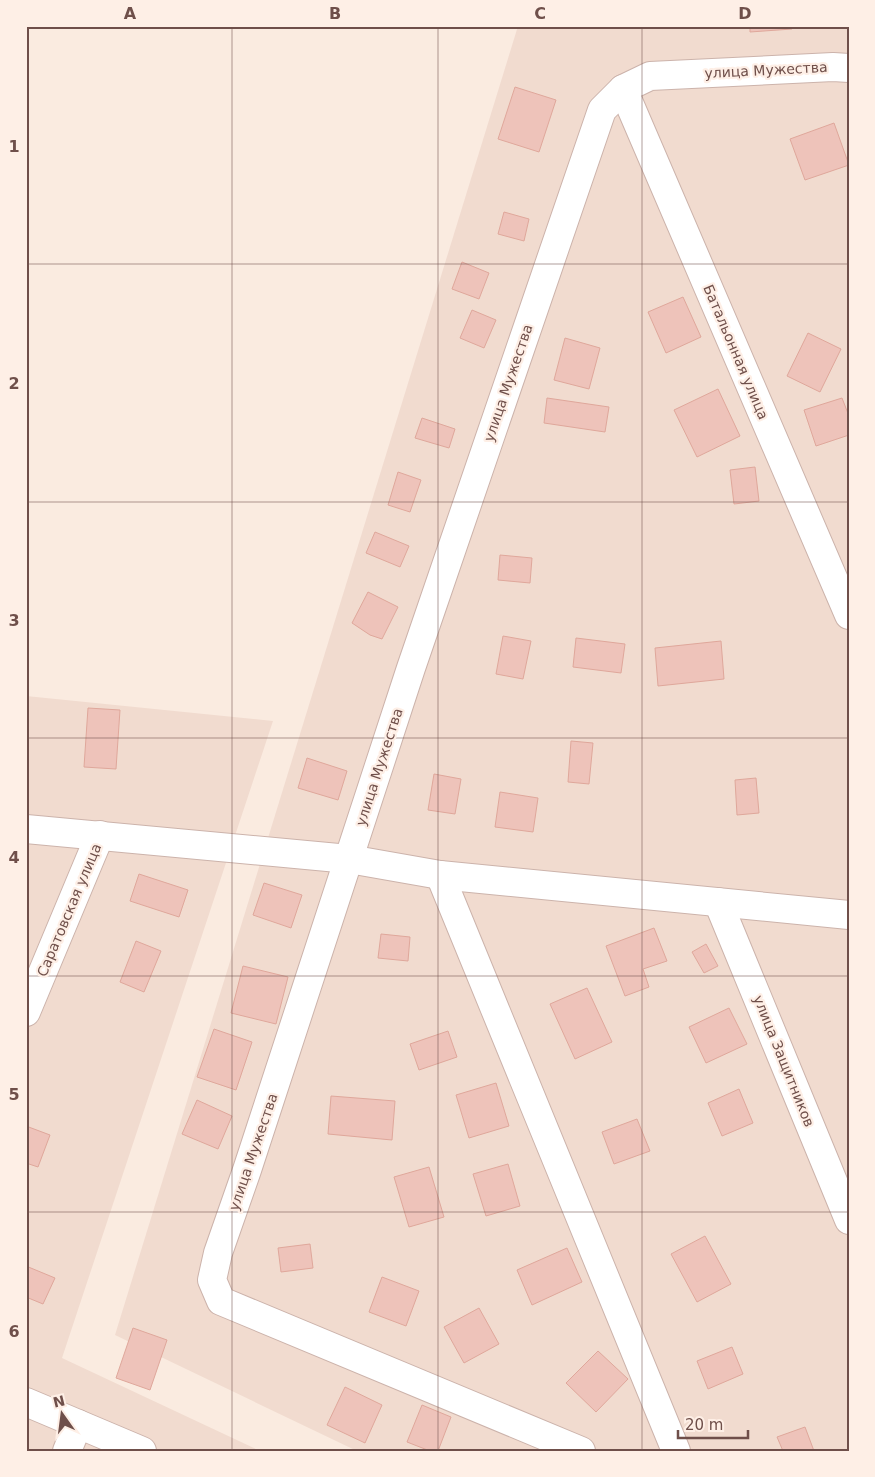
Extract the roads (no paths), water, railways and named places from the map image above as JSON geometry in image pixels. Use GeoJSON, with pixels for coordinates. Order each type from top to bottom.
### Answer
{"type":"FeatureCollection","features":[{"type":"Feature","properties":{"kind":"street","name":"улица Мужества"},"geometry":{"type":"LineString","coordinates":[[581,1451],[221,1301],[212,1280],[218,1253],[247,1170],[411,668],[602,110],[622,89],[650,76],[833,67],[849,68]]}},
{"type":"Feature","properties":{"kind":"street","name":"Батальонная улица"},"geometry":{"type":"LineString","coordinates":[[622,89],[849,614]]}},
{"type":"Feature","properties":{"kind":"street","name":"Саратовская улица"},"geometry":{"type":"LineString","coordinates":[[26,829],[349,859],[440,875],[849,915]]}},
{"type":"Feature","properties":{"kind":"street","name":"Саратовская улица"},"geometry":{"type":"LineString","coordinates":[[26,1012],[100,836]]}},
{"type":"Feature","properties":{"kind":"street"},"geometry":{"type":"LineString","coordinates":[[440,875],[676,1451]]}},
{"type":"Feature","properties":{"kind":"street","name":"улица Защитников"},"geometry":{"type":"LineString","coordinates":[[718,902],[849,1220]]}},
{"type":"Feature","properties":{"kind":"street"},"geometry":{"type":"LineString","coordinates":[[26,1402],[142,1451]]}},
{"type":"Feature","properties":{"kind":"street"},"geometry":{"type":"LineString","coordinates":[[66,1451],[78,1424]]}}]}
